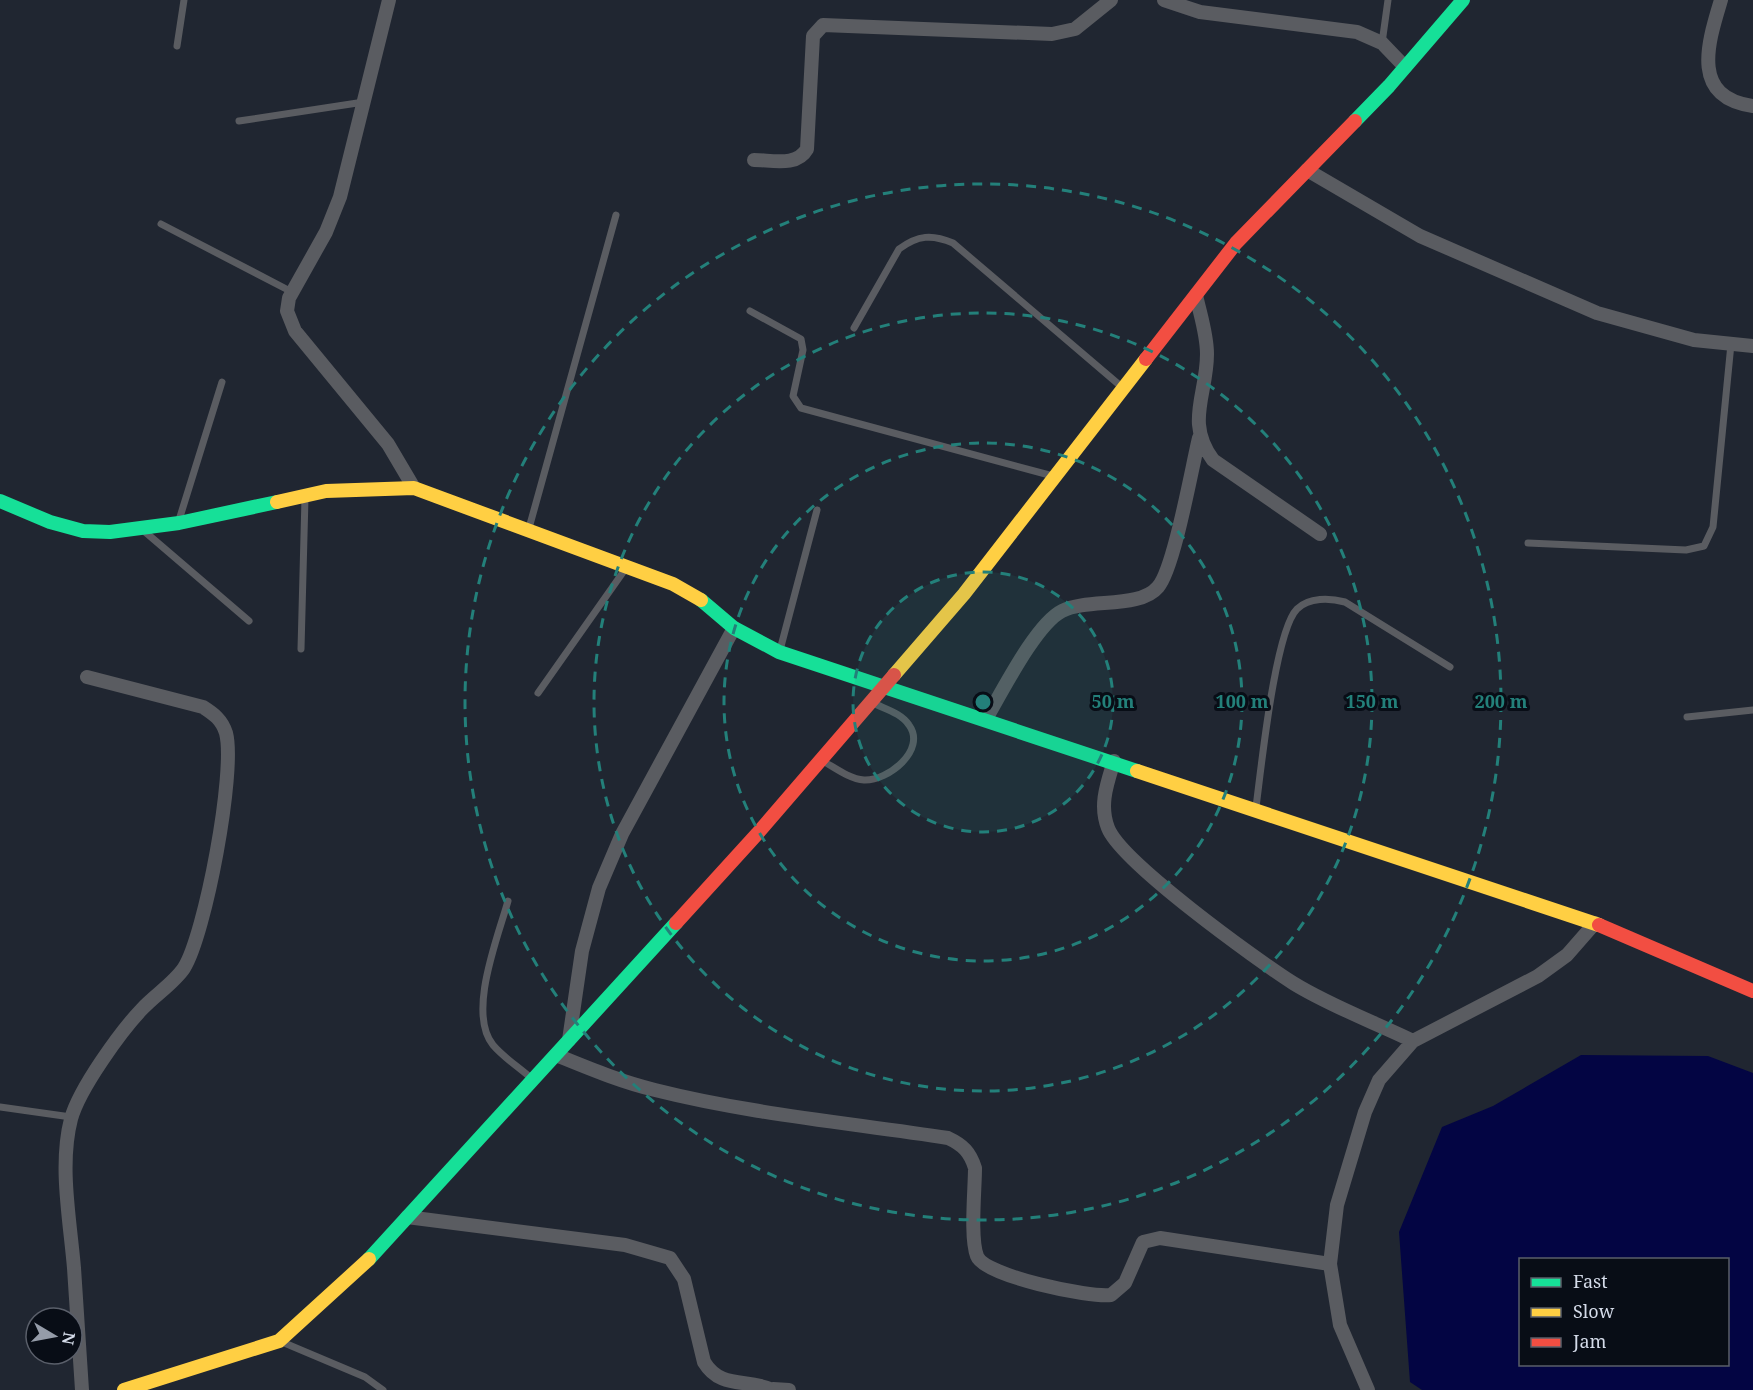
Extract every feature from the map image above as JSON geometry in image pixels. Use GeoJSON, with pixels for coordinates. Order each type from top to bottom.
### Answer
{"type":"FeatureCollection","features":[{"type":"Feature","properties":{"kind":"street"},"geometry":{"type":"LineString","coordinates":[[389,0],[340,197],[326,232],[293,292],[287,311],[295,331],[388,444],[414,488]]}},
{"type":"Feature","properties":{"kind":"street"},"geometry":{"type":"LineString","coordinates":[[754,160],[794,161],[801,158],[807,149],[813,36],[818,27],[828,25],[1052,34],[1075,29],[1111,0]]}},
{"type":"Feature","properties":{"kind":"street"},"geometry":{"type":"LineString","coordinates":[[1164,0],[1200,12],[1357,33],[1382,43],[1405,67]]}},
{"type":"Feature","properties":{"kind":"street"},"geometry":{"type":"LineString","coordinates":[[124,1390],[279,1341],[368,1260],[556,1055],[820,760],[964,594],[1236,243],[1405,67],[1463,0]]}},
{"type":"Feature","properties":{"kind":"street"},"geometry":{"type":"LineString","coordinates":[[1720,0],[1708,45],[1707,65],[1712,82],[1720,93],[1731,100],[1753,106]]}},
{"type":"Feature","properties":{"kind":"street"},"geometry":{"type":"LineString","coordinates":[[1307,170],[1420,236],[1597,313],[1694,340],[1753,346]]}},
{"type":"Feature","properties":{"kind":"street"},"geometry":{"type":"LineString","coordinates":[[986,719],[1034,640],[1047,623],[1061,611],[1084,604],[1145,597],[1160,586],[1173,551],[1199,438],[1198,411],[1207,350],[1196,294]]}},
{"type":"Feature","properties":{"kind":"street"},"geometry":{"type":"LineString","coordinates":[[1199,438],[1213,460],[1320,534]]}},
{"type":"Feature","properties":{"kind":"street"},"geometry":{"type":"LineString","coordinates":[[0,501],[50,522],[83,531],[142,530],[326,491],[414,488],[673,584],[700,599],[734,628],[779,652],[885,685],[1594,923],[1753,991]]}},
{"type":"Feature","properties":{"kind":"street"},"geometry":{"type":"LineString","coordinates":[[569,1040],[582,951],[599,888],[622,834],[734,628]]}},
{"type":"Feature","properties":{"kind":"street"},"geometry":{"type":"LineString","coordinates":[[82,1390],[68,1204],[67,1144],[71,1117],[87,1084],[108,1054],[141,1010],[183,969],[192,953],[204,915],[229,770],[225,732],[218,717],[203,707],[87,677]]}},
{"type":"Feature","properties":{"kind":"street"},"geometry":{"type":"LineString","coordinates":[[1114,762],[1104,795],[1103,812],[1113,840],[1126,853],[1186,905],[1294,983],[1413,1041]]}},
{"type":"Feature","properties":{"kind":"street"},"geometry":{"type":"LineString","coordinates":[[1368,1390],[1340,1325],[1330,1264],[1337,1205],[1365,1112],[1379,1080],[1413,1041],[1538,976],[1567,955],[1594,923]]}},
{"type":"Feature","properties":{"kind":"street"},"geometry":{"type":"LineString","coordinates":[[556,1055],[601,1074],[654,1090],[776,1112],[948,1138],[961,1144],[970,1155],[975,1168],[975,1243],[980,1262],[994,1270],[1030,1281],[1071,1292],[1112,1295],[1125,1283],[1143,1242],[1160,1239],[1330,1264]]}},
{"type":"Feature","properties":{"kind":"street"},"geometry":{"type":"LineString","coordinates":[[407,1217],[625,1245],[670,1258],[684,1279],[704,1362],[709,1372],[717,1380],[727,1383],[789,1390]]}},
{"type":"Feature","properties":{"kind":"lane"},"geometry":{"type":"LineString","coordinates":[[177,46],[184,0]]}},
{"type":"Feature","properties":{"kind":"lane"},"geometry":{"type":"LineString","coordinates":[[1382,43],[1388,0]]}},
{"type":"Feature","properties":{"kind":"lane"},"geometry":{"type":"LineString","coordinates":[[239,122],[364,102]]}},
{"type":"Feature","properties":{"kind":"lane"},"geometry":{"type":"LineString","coordinates":[[528,531],[616,215]]}},
{"type":"Feature","properties":{"kind":"lane"},"geometry":{"type":"LineString","coordinates":[[161,224],[293,292]]}},
{"type":"Feature","properties":{"kind":"lane"},"geometry":{"type":"LineString","coordinates":[[854,328],[899,249],[925,236],[939,237],[953,243],[1124,388]]}},
{"type":"Feature","properties":{"kind":"lane"},"geometry":{"type":"LineString","coordinates":[[750,311],[801,339],[803,350],[793,396],[801,408],[1054,477]]}},
{"type":"Feature","properties":{"kind":"lane"},"geometry":{"type":"LineString","coordinates":[[1528,543],[1686,550],[1704,546],[1713,527],[1731,344]]}},
{"type":"Feature","properties":{"kind":"lane"},"geometry":{"type":"LineString","coordinates":[[179,523],[222,382]]}},
{"type":"Feature","properties":{"kind":"lane"},"geometry":{"type":"LineString","coordinates":[[301,649],[305,495]]}},
{"type":"Feature","properties":{"kind":"lane"},"geometry":{"type":"LineString","coordinates":[[779,652],[817,510]]}},
{"type":"Feature","properties":{"kind":"lane"},"geometry":{"type":"LineString","coordinates":[[142,530],[249,621]]}},
{"type":"Feature","properties":{"kind":"lane"},"geometry":{"type":"LineString","coordinates":[[538,693],[626,568]]}},
{"type":"Feature","properties":{"kind":"lane"},"geometry":{"type":"LineString","coordinates":[[1256,809],[1283,638],[1298,608],[1315,600],[1332,599],[1345,602],[1450,667]]}},
{"type":"Feature","properties":{"kind":"lane"},"geometry":{"type":"LineString","coordinates":[[820,760],[854,778],[874,779],[892,771],[911,751],[913,735],[909,725],[899,715],[870,702]]}},
{"type":"Feature","properties":{"kind":"lane"},"geometry":{"type":"LineString","coordinates":[[1687,717],[1753,710]]}},
{"type":"Feature","properties":{"kind":"lane"},"geometry":{"type":"LineString","coordinates":[[508,901],[485,987],[483,1021],[493,1045],[533,1079]]}},
{"type":"Feature","properties":{"kind":"lane"},"geometry":{"type":"LineString","coordinates":[[0,1107],[71,1117]]}},
{"type":"Feature","properties":{"kind":"lane"},"geometry":{"type":"LineString","coordinates":[[279,1341],[365,1377],[383,1390]]}},
{"type":"Feature","properties":{"kind":"shaded area"},"geometry":{"type":"Polygon","coordinates":[[[1581,1055],[1708,1056],[1753,1073],[1753,1390],[1422,1390],[1410,1382],[1399,1232],[1442,1127],[1493,1106],[1581,1055]]]}},
{"type":"Feature","properties":{"kind":"traffic: fast"},"geometry":{"type":"LineString","coordinates":[[1355,121],[1389,86],[1463,0]]}},
{"type":"Feature","properties":{"kind":"traffic: fast"},"geometry":{"type":"LineString","coordinates":[[0,501],[50,522],[83,531],[110,532],[179,523],[277,502]]}},
{"type":"Feature","properties":{"kind":"traffic: fast"},"geometry":{"type":"LineString","coordinates":[[701,600],[734,628],[779,652],[1137,771]]}},
{"type":"Feature","properties":{"kind":"traffic: fast"},"geometry":{"type":"LineString","coordinates":[[369,1259],[676,923]]}},
{"type":"Feature","properties":{"kind":"traffic: slow"},"geometry":{"type":"LineString","coordinates":[[894,675],[964,594],[1146,359]]}},
{"type":"Feature","properties":{"kind":"traffic: slow"},"geometry":{"type":"LineString","coordinates":[[277,502],[326,491],[414,488],[673,584],[701,600]]}},
{"type":"Feature","properties":{"kind":"traffic: slow"},"geometry":{"type":"LineString","coordinates":[[1137,771],[1599,925]]}},
{"type":"Feature","properties":{"kind":"traffic: slow"},"geometry":{"type":"LineString","coordinates":[[124,1390],[279,1341],[369,1259]]}},
{"type":"Feature","properties":{"kind":"traffic: jam"},"geometry":{"type":"LineString","coordinates":[[1146,359],[1236,243],[1355,121]]}},
{"type":"Feature","properties":{"kind":"traffic: jam"},"geometry":{"type":"LineString","coordinates":[[676,923],[757,834],[894,675]]}},
{"type":"Feature","properties":{"kind":"traffic: jam"},"geometry":{"type":"LineString","coordinates":[[1599,925],[1753,991]]}}]}
